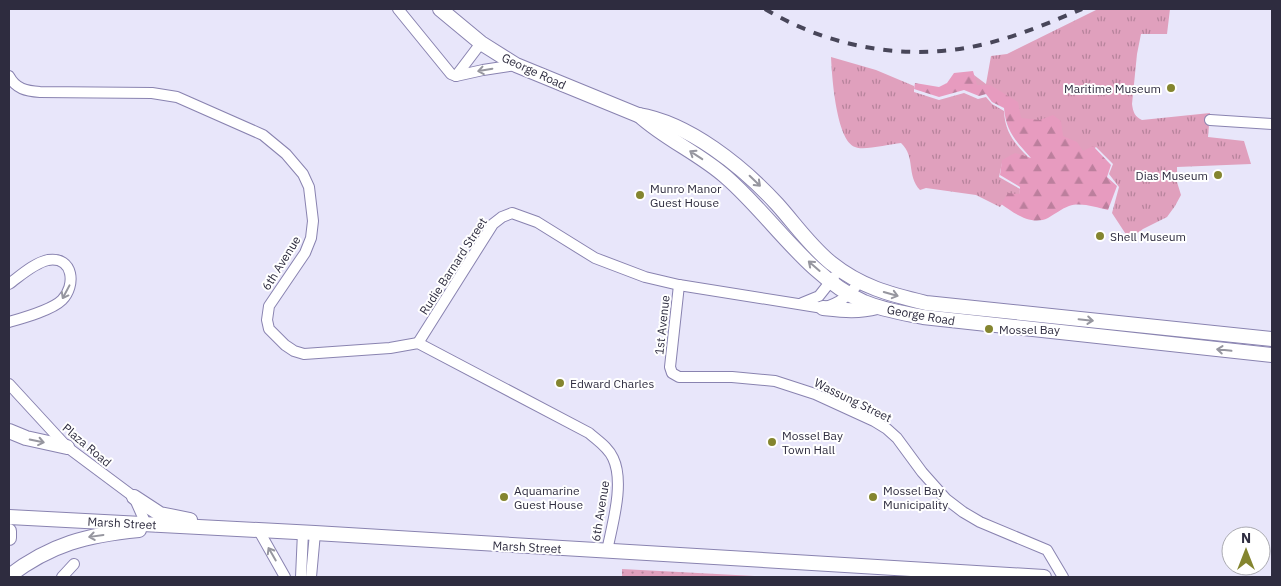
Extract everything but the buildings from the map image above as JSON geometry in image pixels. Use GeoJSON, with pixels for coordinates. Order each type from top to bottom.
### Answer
{"type":"FeatureCollection","features":[{"type":"Feature","properties":{"kind":"street"},"geometry":{"type":"LineString","coordinates":[[398,9],[448,71],[456,76],[516,65]]}},
{"type":"Feature","properties":{"kind":"street","name":"George Road"},"geometry":{"type":"LineString","coordinates":[[440,9],[481,44],[516,65],[638,115],[655,117],[717,150],[735,163],[777,204],[816,250],[859,282],[888,294],[926,302],[1272,339]]}},
{"type":"Feature","properties":{"kind":"street"},"geometry":{"type":"LineString","coordinates":[[456,76],[481,44]]}},
{"type":"Feature","properties":{"kind":"street","name":"6th Avenue"},"geometry":{"type":"LineString","coordinates":[[9,76],[12,82],[22,90],[152,94],[177,97],[263,135],[286,154],[303,174],[310,187],[312,202],[311,238],[305,253],[269,306],[267,320],[269,329],[289,348],[304,354],[390,348],[418,342],[589,433],[605,446],[613,458],[618,473],[616,506],[606,551]]}},
{"type":"Feature","properties":{"kind":"street","name":"George Road"},"geometry":{"type":"LineString","coordinates":[[638,115],[650,126],[709,163],[726,176],[806,260],[831,281],[850,294],[876,307],[923,317],[1272,355]]}},
{"type":"Feature","properties":{"kind":"street"},"geometry":{"type":"LineString","coordinates":[[1210,120],[1272,124]]}},
{"type":"Feature","properties":{"kind":"street","name":"Rudie Barnard Street"},"geometry":{"type":"LineString","coordinates":[[418,342],[493,224],[502,217],[512,213],[537,222],[595,258],[645,277],[679,285],[823,308]]}},
{"type":"Feature","properties":{"kind":"street"},"geometry":{"type":"LineString","coordinates":[[9,284],[29,269],[48,260],[58,261],[68,266],[70,273],[69,291],[61,302],[9,322]]}},
{"type":"Feature","properties":{"kind":"street"},"geometry":{"type":"LineString","coordinates":[[799,304],[819,296],[840,269]]}},
{"type":"Feature","properties":{"kind":"street"},"geometry":{"type":"LineString","coordinates":[[823,308],[842,302],[859,282]]}},
{"type":"Feature","properties":{"kind":"street","name":"1st Avenue"},"geometry":{"type":"LineString","coordinates":[[670,367],[679,285]]}},
{"type":"Feature","properties":{"kind":"street"},"geometry":{"type":"LineString","coordinates":[[823,308],[853,312],[876,307]]}},
{"type":"Feature","properties":{"kind":"street","name":"Wassung Street"},"geometry":{"type":"LineString","coordinates":[[670,367],[672,373],[679,376],[775,381],[795,387],[874,421],[897,438],[922,472],[946,499],[980,522],[1047,550],[1063,577]]}},
{"type":"Feature","properties":{"kind":"street","name":"Plaza Road"},"geometry":{"type":"LineString","coordinates":[[9,384],[67,447],[134,497],[146,524]]}},
{"type":"Feature","properties":{"kind":"street"},"geometry":{"type":"LineString","coordinates":[[9,431],[26,438],[67,447]]}},
{"type":"Feature","properties":{"kind":"street"},"geometry":{"type":"LineString","coordinates":[[134,497],[160,514],[232,530]]}},
{"type":"Feature","properties":{"kind":"street","name":"Marsh Street"},"geometry":{"type":"LineString","coordinates":[[9,517],[1044,577]]}},
{"type":"Feature","properties":{"kind":"street"},"geometry":{"type":"LineString","coordinates":[[9,576],[35,558],[56,547],[88,537],[180,527]]}},
{"type":"Feature","properties":{"kind":"street"},"geometry":{"type":"LineString","coordinates":[[259,530],[285,577]]}},
{"type":"Feature","properties":{"kind":"street"},"geometry":{"type":"LineString","coordinates":[[9,531],[9,538]]}},
{"type":"Feature","properties":{"kind":"street"},"geometry":{"type":"LineString","coordinates":[[301,577],[309,533]]}},
{"type":"Feature","properties":{"kind":"street"},"geometry":{"type":"LineString","coordinates":[[309,533],[311,577]]}},
{"type":"Feature","properties":{"kind":"street"},"geometry":{"type":"LineString","coordinates":[[62,577],[74,564]]}},
{"type":"Feature","properties":{"kind":"green space"},"geometry":{"type":"Polygon","coordinates":[[[1098,9],[1170,9],[1167,34],[1141,34],[1132,104],[1135,114],[1142,120],[1210,113],[1208,137],[1244,141],[1251,164],[1177,167],[1177,182],[1181,195],[1175,206],[1167,217],[1143,229],[1129,239],[1112,213],[1119,187],[1109,174],[1113,164],[1096,147],[1084,157],[1039,123],[1020,121],[1017,104],[975,87],[974,75],[986,84],[991,56],[1007,54],[1098,9]]]}},
{"type":"Feature","properties":{"kind":"green space"},"geometry":{"type":"Polygon","coordinates":[[[831,57],[876,70],[914,86],[914,92],[939,100],[964,93],[978,99],[986,97],[992,104],[1004,111],[1012,139],[1032,161],[1002,163],[999,177],[1020,189],[1019,196],[1008,196],[1000,207],[976,195],[926,188],[920,190],[913,178],[906,148],[901,143],[870,148],[855,147],[843,133],[839,120],[831,57]]]}},
{"type":"Feature","properties":{"kind":"green space"},"geometry":{"type":"Polygon","coordinates":[[[973,71],[977,85],[990,85],[1018,102],[1021,118],[1040,120],[1053,115],[1061,121],[1063,136],[1077,142],[1083,151],[1093,146],[1111,165],[1107,177],[1117,186],[1108,210],[1088,205],[1074,205],[1048,218],[1035,220],[1023,217],[1001,204],[1008,193],[1019,194],[1020,187],[1000,175],[1002,160],[1015,153],[1031,158],[1009,130],[1004,108],[992,102],[986,94],[979,96],[964,90],[939,97],[914,89],[915,83],[939,87],[947,83],[954,73],[973,71]]]}},
{"type":"Feature","properties":{"kind":"green space"},"geometry":{"type":"Polygon","coordinates":[[[622,569],[773,577],[622,577],[622,569]]]}},
{"type":"Feature","properties":{"kind":"railway"},"geometry":{"type":"LineString","coordinates":[[765,9],[793,24],[851,44],[881,50],[912,52],[973,47],[1003,39],[1082,9]]}},
{"type":"Feature","properties":{"kind":"place","name":"Maritime Museum"},"geometry":{"type":"Point","coordinates":[1171,88]}},
{"type":"Feature","properties":{"kind":"place","name":"Dias Museum"},"geometry":{"type":"Point","coordinates":[1218,175]}},
{"type":"Feature","properties":{"kind":"place","name":"Munro Manor Guest House"},"geometry":{"type":"Point","coordinates":[640,195]}},
{"type":"Feature","properties":{"kind":"place","name":"Shell Museum"},"geometry":{"type":"Point","coordinates":[1100,236]}},
{"type":"Feature","properties":{"kind":"place","name":"Mossel Bay"},"geometry":{"type":"Point","coordinates":[989,329]}},
{"type":"Feature","properties":{"kind":"place","name":"Edward Charles"},"geometry":{"type":"Point","coordinates":[560,383]}},
{"type":"Feature","properties":{"kind":"place","name":"Mossel Bay Town Hall"},"geometry":{"type":"Point","coordinates":[772,442]}},
{"type":"Feature","properties":{"kind":"place","name":"Aquamarine Guest House"},"geometry":{"type":"Point","coordinates":[504,497]}},
{"type":"Feature","properties":{"kind":"place","name":"Mossel Bay Municipality"},"geometry":{"type":"Point","coordinates":[873,497]}}]}
